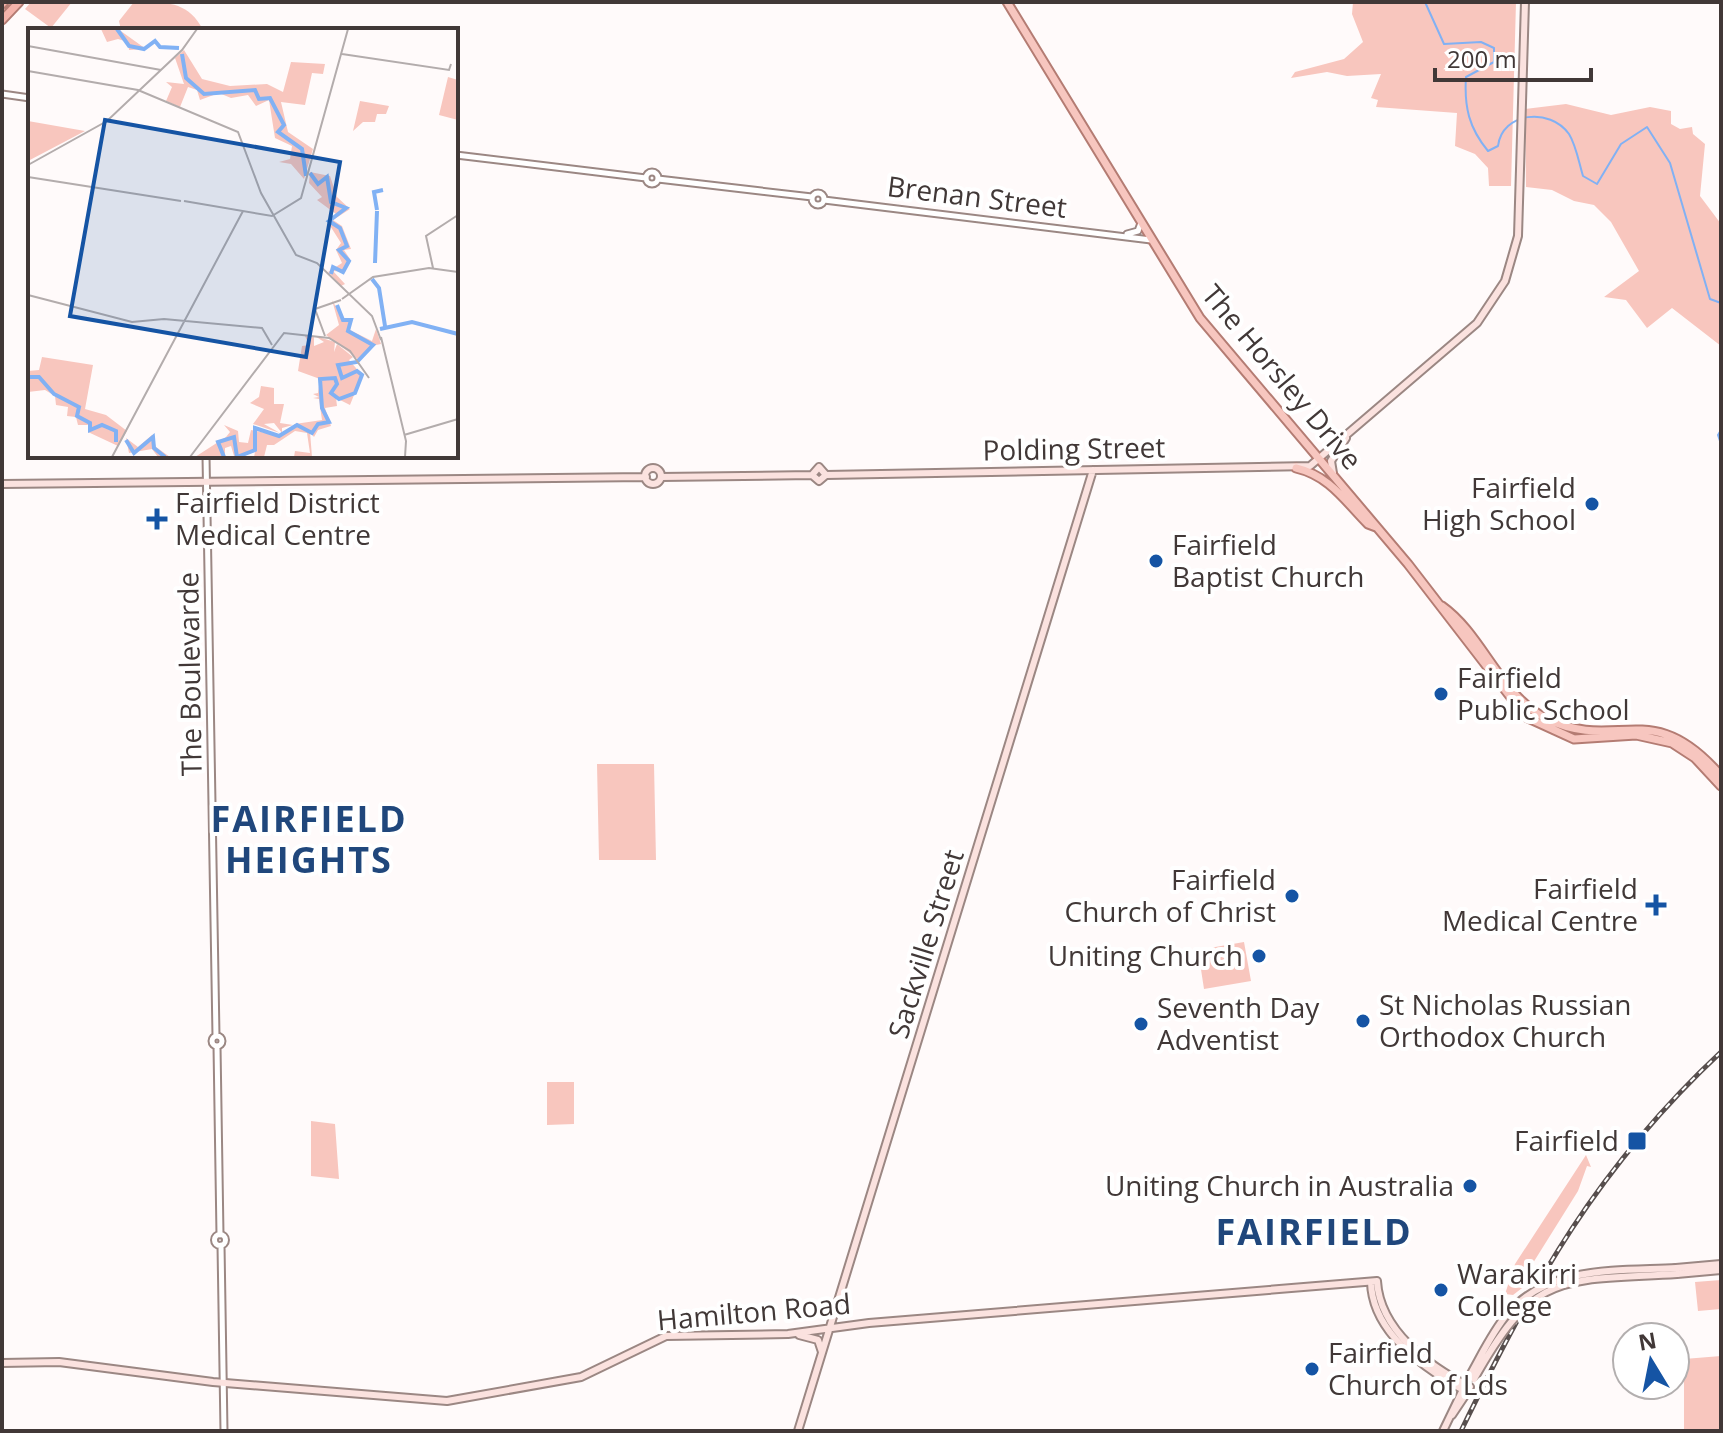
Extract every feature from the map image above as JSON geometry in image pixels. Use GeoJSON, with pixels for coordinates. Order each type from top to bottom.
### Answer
{"type":"FeatureCollection","features":[{"type":"Feature","properties":{"kind":"highway"},"geometry":{"type":"LineString","coordinates":[[2,20],[19,2]]}},
{"type":"Feature","properties":{"kind":"main road","name":"The Horsley Drive"},"geometry":{"type":"LineString","coordinates":[[1007,2],[1203,323],[1513,691],[1539,714],[1575,728],[1647,728],[1671,735],[1693,748],[1721,776]]}},
{"type":"Feature","properties":{"kind":"main road","name":"Polding Street"},"geometry":{"type":"LineString","coordinates":[[661,477],[812,475],[819,467],[826,475],[1307,468],[1483,316],[1509,269],[1519,216],[1525,2]]}},
{"type":"Feature","properties":{"kind":"main road"},"geometry":{"type":"LineString","coordinates":[[1334,475],[1331,461],[1347,435]]}},
{"type":"Feature","properties":{"kind":"main road"},"geometry":{"type":"LineString","coordinates":[[2,484],[646,477],[653,484],[661,477],[653,468],[646,477]]}},
{"type":"Feature","properties":{"kind":"main road"},"geometry":{"type":"LineString","coordinates":[[1296,468],[1321,476],[1334,485],[1368,524],[1378,528]]}},
{"type":"Feature","properties":{"kind":"main road","name":"Sackville Street"},"geometry":{"type":"LineString","coordinates":[[798,1431],[1093,470]]}},
{"type":"Feature","properties":{"kind":"main road","name":"The Horsley Drive"},"geometry":{"type":"LineString","coordinates":[[1440,604],[1526,717],[1552,732],[1583,741],[1636,735],[1672,743],[1695,758],[1721,786]]}},
{"type":"Feature","properties":{"kind":"main road"},"geometry":{"type":"LineString","coordinates":[[1443,1431],[1506,1325],[1542,1293],[1586,1279],[1721,1267]]}},
{"type":"Feature","properties":{"kind":"main road","name":"Hamilton Road"},"geometry":{"type":"LineString","coordinates":[[2,1363],[59,1362],[223,1382],[447,1401],[581,1377],[666,1336],[788,1334],[1374,1282],[1380,1305],[1389,1320],[1419,1355],[1466,1388]]}},
{"type":"Feature","properties":{"kind":"main road"},"geometry":{"type":"LineString","coordinates":[[788,1334],[815,1339],[822,1354]]}},
{"type":"Feature","properties":{"kind":"street"},"geometry":{"type":"LineString","coordinates":[[2,94],[28,98]]}},
{"type":"Feature","properties":{"kind":"street","name":"Brenan Street"},"geometry":{"type":"LineString","coordinates":[[458,155],[646,178],[653,172],[658,179],[812,197],[818,193],[824,200],[1152,240]]}},
{"type":"Feature","properties":{"kind":"street"},"geometry":{"type":"LineString","coordinates":[[1126,235],[1137,232],[1141,223]]}},
{"type":"Feature","properties":{"kind":"street","name":"The Boulevarde"},"geometry":{"type":"LineString","coordinates":[[206,458],[216,1036],[222,1040],[217,1046],[220,1235],[226,1241],[221,1245],[223,1382]]}},
{"type":"Feature","properties":{"kind":"street"},"geometry":{"type":"LineString","coordinates":[[223,1382],[224,1431]]}},
{"type":"Feature","properties":{"kind":"shaded area"},"geometry":{"type":"Polygon","coordinates":[[[31,2],[72,2],[51,28],[25,9],[31,2]]]}},
{"type":"Feature","properties":{"kind":"shaded area"},"geometry":{"type":"Polygon","coordinates":[[[134,2],[165,3],[190,13],[202,28],[121,28],[119,21],[134,2]]]}},
{"type":"Feature","properties":{"kind":"shaded area"},"geometry":{"type":"Polygon","coordinates":[[[1353,2],[1516,2],[1511,186],[1489,186],[1488,168],[1475,154],[1455,146],[1457,113],[1376,107],[1378,100],[1371,98],[1381,74],[1347,76],[1327,72],[1291,78],[1295,72],[1344,59],[1363,42],[1352,14],[1353,2]]]}},
{"type":"Feature","properties":{"kind":"shaded area"},"geometry":{"type":"Polygon","coordinates":[[[1566,104],[1611,115],[1650,107],[1671,111],[1671,124],[1680,129],[1692,127],[1693,134],[1705,144],[1700,196],[1721,224],[1721,346],[1672,308],[1647,328],[1626,300],[1604,297],[1639,271],[1611,222],[1594,205],[1574,201],[1552,190],[1526,187],[1525,109],[1566,104]]]}},
{"type":"Feature","properties":{"kind":"shaded area"},"geometry":{"type":"Polygon","coordinates":[[[597,764],[654,764],[656,860],[599,860],[597,764]]]}},
{"type":"Feature","properties":{"kind":"shaded area"},"geometry":{"type":"Polygon","coordinates":[[[1244,942],[1251,981],[1204,989],[1198,950],[1244,942]]]}},
{"type":"Feature","properties":{"kind":"shaded area"},"geometry":{"type":"Polygon","coordinates":[[[547,1082],[574,1082],[574,1124],[547,1125],[547,1082]]]}},
{"type":"Feature","properties":{"kind":"shaded area"},"geometry":{"type":"Polygon","coordinates":[[[311,1121],[335,1124],[339,1179],[311,1176],[311,1121]]]}},
{"type":"Feature","properties":{"kind":"shaded area"},"geometry":{"type":"Polygon","coordinates":[[[1586,1155],[1591,1167],[1587,1166],[1578,1191],[1523,1279],[1526,1285],[1513,1295],[1505,1294],[1515,1264],[1586,1155]]]}},
{"type":"Feature","properties":{"kind":"shaded area"},"geometry":{"type":"Polygon","coordinates":[[[1721,1280],[1721,1309],[1698,1311],[1695,1282],[1721,1280]]]}},
{"type":"Feature","properties":{"kind":"shaded area"},"geometry":{"type":"Polygon","coordinates":[[[1721,1356],[1721,1431],[1684,1431],[1684,1401],[1691,1401],[1691,1358],[1721,1356]]]}},
{"type":"Feature","properties":{"kind":"waterway"},"geometry":{"type":"LineString","coordinates":[[1425,2],[1444,44],[1481,42],[1494,48],[1494,62],[1466,77],[1469,117],[1488,151],[1498,146],[1501,135],[1517,120],[1528,117],[1550,120],[1561,125],[1569,134],[1583,176],[1597,184],[1621,144],[1647,127],[1670,163],[1710,299],[1721,303]]}},
{"type":"Feature","properties":{"kind":"waterway"},"geometry":{"type":"LineString","coordinates":[[1721,430],[1718,435],[1721,444]]}},
{"type":"Feature","properties":{"kind":"railway"},"geometry":{"type":"LineString","coordinates":[[1461,1431],[1543,1276],[1603,1183],[1677,1095],[1721,1052]]}},
{"type":"Feature","properties":{"kind":"place","name":"Fairfield High School"},"geometry":{"type":"Point","coordinates":[1592,504]}},
{"type":"Feature","properties":{"kind":"place","name":"Fairfield District Medical Centre"},"geometry":{"type":"Point","coordinates":[157,519]}},
{"type":"Feature","properties":{"kind":"place","name":"Fairfield Baptist Church"},"geometry":{"type":"Point","coordinates":[1156,561]}},
{"type":"Feature","properties":{"kind":"place","name":"Fairfield Public School"},"geometry":{"type":"Point","coordinates":[1441,694]}},
{"type":"Feature","properties":{"kind":"place","name":"Fairfield Church of Christ"},"geometry":{"type":"Point","coordinates":[1292,896]}},
{"type":"Feature","properties":{"kind":"place","name":"Fairfield Medical Centre"},"geometry":{"type":"Point","coordinates":[1656,905]}},
{"type":"Feature","properties":{"kind":"place","name":"Uniting Church"},"geometry":{"type":"Point","coordinates":[1259,956]}},
{"type":"Feature","properties":{"kind":"place","name":"St Nicholas Russian Orthodox Church"},"geometry":{"type":"Point","coordinates":[1363,1021]}},
{"type":"Feature","properties":{"kind":"place","name":"Seventh Day Adventist"},"geometry":{"type":"Point","coordinates":[1141,1024]}},
{"type":"Feature","properties":{"kind":"place","name":"Fairfield"},"geometry":{"type":"Point","coordinates":[1637,1141]}},
{"type":"Feature","properties":{"kind":"place","name":"Uniting Church in Australia"},"geometry":{"type":"Point","coordinates":[1470,1186]}},
{"type":"Feature","properties":{"kind":"place","name":"Warakirri College"},"geometry":{"type":"Point","coordinates":[1441,1290]}},
{"type":"Feature","properties":{"kind":"place","name":"Fairfield Church of Lds"},"geometry":{"type":"Point","coordinates":[1312,1369]}},
{"type":"Feature","properties":{"kind":"district","name":"FAIRFIELD HEIGHTS"},"geometry":{"type":"Point","coordinates":[309,840]}},
{"type":"Feature","properties":{"kind":"district","name":"FAIRFIELD"},"geometry":{"type":"Point","coordinates":[1314,1232]}}]}
